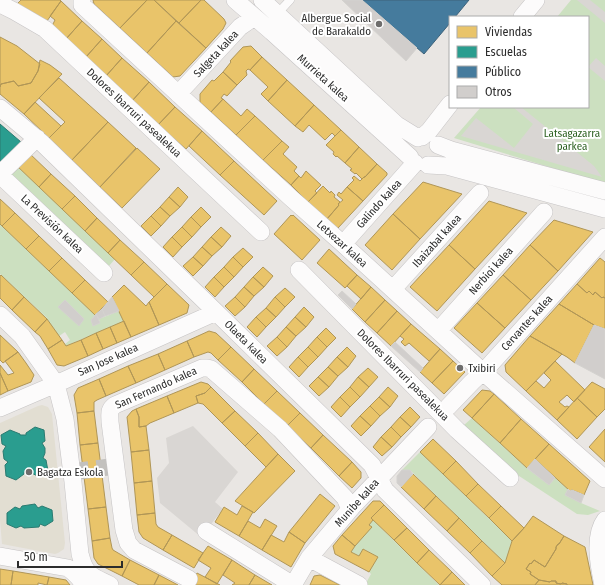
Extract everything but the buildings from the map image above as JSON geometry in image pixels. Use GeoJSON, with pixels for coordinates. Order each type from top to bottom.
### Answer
{"type":"FeatureCollection","features":[{"type":"Feature","properties":{"kind":"street","name":"Murrieta kalea"},"geometry":{"type":"LineString","coordinates":[[235,0],[418,162]]}},
{"type":"Feature","properties":{"kind":"street","name":"Murrieta kalea"},"geometry":{"type":"LineString","coordinates":[[262,0],[397,125],[451,150],[605,191]]}},
{"type":"Feature","properties":{"kind":"street"},"geometry":{"type":"LineString","coordinates":[[523,16],[536,0]]}},
{"type":"Feature","properties":{"kind":"street"},"geometry":{"type":"LineString","coordinates":[[533,16],[546,0]]}},
{"type":"Feature","properties":{"kind":"street","name":"Letxezar kalea"},"geometry":{"type":"LineString","coordinates":[[82,2],[178,94],[291,198],[483,372],[605,479]]}},
{"type":"Feature","properties":{"kind":"street","name":"Dolores Ibarruri pasealekua"},"geometry":{"type":"LineString","coordinates":[[0,4],[45,29],[261,232]]}},
{"type":"Feature","properties":{"kind":"street","name":"Salgeta kalea"},"geometry":{"type":"LineString","coordinates":[[178,94],[240,27],[253,18],[256,18]]}},
{"type":"Feature","properties":{"kind":"street"},"geometry":{"type":"LineString","coordinates":[[428,140],[429,131],[449,105]]}},
{"type":"Feature","properties":{"kind":"street","name":"Olaeta kalea"},"geometry":{"type":"LineString","coordinates":[[0,108],[36,138],[216,312],[372,466],[385,490],[482,585]]}},
{"type":"Feature","properties":{"kind":"street"},"geometry":{"type":"LineString","coordinates":[[458,108],[438,132],[428,140],[414,140],[409,148],[418,162],[447,166],[605,209]]}},
{"type":"Feature","properties":{"kind":"street","name":"La Previsión kalea"},"geometry":{"type":"LineString","coordinates":[[36,138],[0,175],[104,273]]}},
{"type":"Feature","properties":{"kind":"street"},"geometry":{"type":"LineString","coordinates":[[418,162],[432,163],[436,160],[439,150],[428,140]]}},
{"type":"Feature","properties":{"kind":"street","name":"Galindo kalea"},"geometry":{"type":"LineString","coordinates":[[343,244],[418,162]]}},
{"type":"Feature","properties":{"kind":"street","name":"Ibaizabal kalea"},"geometry":{"type":"LineString","coordinates":[[393,289],[480,193]]}},
{"type":"Feature","properties":{"kind":"street","name":"Nerbioi kalea"},"geometry":{"type":"LineString","coordinates":[[438,331],[544,212]]}},
{"type":"Feature","properties":{"kind":"street","name":"Cervantes kalea"},"geometry":{"type":"LineString","coordinates":[[448,407],[483,372],[605,237]]}},
{"type":"Feature","properties":{"kind":"street","name":"Dolores Ibarruri pasealekua"},"geometry":{"type":"LineString","coordinates":[[299,270],[457,430],[510,478]]}},
{"type":"Feature","properties":{"kind":"street","name":"San Jose kalea"},"geometry":{"type":"LineString","coordinates":[[0,408],[216,312]]}},
{"type":"Feature","properties":{"kind":"street"},"geometry":{"type":"LineString","coordinates":[[0,315],[22,336],[56,384],[65,418],[80,554],[83,564],[95,582]]}},
{"type":"Feature","properties":{"kind":"street","name":"San Fernando kalea"},"geometry":{"type":"LineString","coordinates":[[189,579],[134,550],[128,543],[124,530],[110,412],[111,408],[202,368],[207,368],[280,429],[345,498],[350,508]]}},
{"type":"Feature","properties":{"kind":"street","name":"Munibe kalea"},"geometry":{"type":"LineString","coordinates":[[293,585],[309,558],[350,508],[428,427]]}},
{"type":"Feature","properties":{"kind":"street"},"geometry":{"type":"LineString","coordinates":[[603,585],[598,549],[600,530],[605,520]]}},
{"type":"Feature","properties":{"kind":"street"},"geometry":{"type":"LineString","coordinates":[[206,531],[293,585]]}},
{"type":"Feature","properties":{"kind":"street"},"geometry":{"type":"LineString","coordinates":[[63,567],[77,558],[80,554]]}},
{"type":"Feature","properties":{"kind":"street"},"geometry":{"type":"LineString","coordinates":[[0,556],[63,567],[79,576],[95,582]]}},
{"type":"Feature","properties":{"kind":"street"},"geometry":{"type":"LineString","coordinates":[[309,558],[358,585]]}},
{"type":"Feature","properties":{"kind":"lane"},"geometry":{"type":"LineString","coordinates":[[277,14],[290,0]]}},
{"type":"Feature","properties":{"kind":"shaded area"},"geometry":{"type":"Polygon","coordinates":[[[577,0],[590,0],[605,12],[605,23],[577,0]]]}},
{"type":"Feature","properties":{"kind":"shaded area"},"geometry":{"type":"Polygon","coordinates":[[[596,58],[605,66],[605,81],[589,68],[596,58]]]}},
{"type":"Feature","properties":{"kind":"shaded area"},"geometry":{"type":"Polygon","coordinates":[[[514,108],[522,108],[594,166],[602,177],[461,136],[476,118],[514,148],[533,124],[514,108]]]}},
{"type":"Feature","properties":{"kind":"shaded area","name":"Bagatza Eskola"},"geometry":{"type":"Polygon","coordinates":[[[42,405],[48,407],[52,414],[65,543],[64,549],[55,554],[2,544],[0,520],[0,423],[42,405]]]}},
{"type":"Feature","properties":{"kind":"shaded area"},"geometry":{"type":"Polygon","coordinates":[[[193,426],[238,472],[215,502],[223,509],[201,537],[160,503],[157,478],[169,463],[166,438],[193,426]]]}},
{"type":"Feature","properties":{"kind":"green space","name":"Latsagazarra parkea"},"geometry":{"type":"Polygon","coordinates":[[[571,0],[605,0],[605,184],[454,138],[480,108],[589,108],[589,16],[558,16],[571,0]]]}},
{"type":"Feature","properties":{"kind":"green space"},"geometry":{"type":"Polygon","coordinates":[[[16,165],[115,259],[109,266],[9,172],[16,165]]]}},
{"type":"Feature","properties":{"kind":"green space"},"geometry":{"type":"Polygon","coordinates":[[[0,224],[95,315],[91,320],[93,326],[100,323],[99,319],[119,311],[124,321],[66,346],[65,344],[70,340],[65,332],[59,336],[47,318],[0,274],[0,224]]]}},
{"type":"Feature","properties":{"kind":"green space"},"geometry":{"type":"Polygon","coordinates":[[[472,418],[527,468],[549,485],[555,478],[568,489],[565,495],[600,511],[588,515],[577,514],[513,472],[464,425],[472,418]]]}},
{"type":"Feature","properties":{"kind":"green space"},"geometry":{"type":"Polygon","coordinates":[[[420,452],[512,541],[505,563],[410,470],[402,470],[420,452]]]}},
{"type":"Feature","properties":{"kind":"green space"},"geometry":{"type":"Polygon","coordinates":[[[373,520],[439,585],[365,585],[371,574],[369,572],[378,557],[364,549],[359,556],[351,552],[371,527],[369,525],[373,520]]]}},
{"type":"Feature","properties":{"kind":"tunnel"},"geometry":{"type":"LineString","coordinates":[[72,472],[116,466]]}},
{"type":"Feature","properties":{"kind":"place","name":"Albergue Social de Barakaldo"},"geometry":{"type":"Point","coordinates":[379,24]}},
{"type":"Feature","properties":{"kind":"place","name":"Txibiri"},"geometry":{"type":"Point","coordinates":[460,368]}},
{"type":"Feature","properties":{"kind":"place","name":"Bagatza Eskola"},"geometry":{"type":"Point","coordinates":[29,472]}}]}
